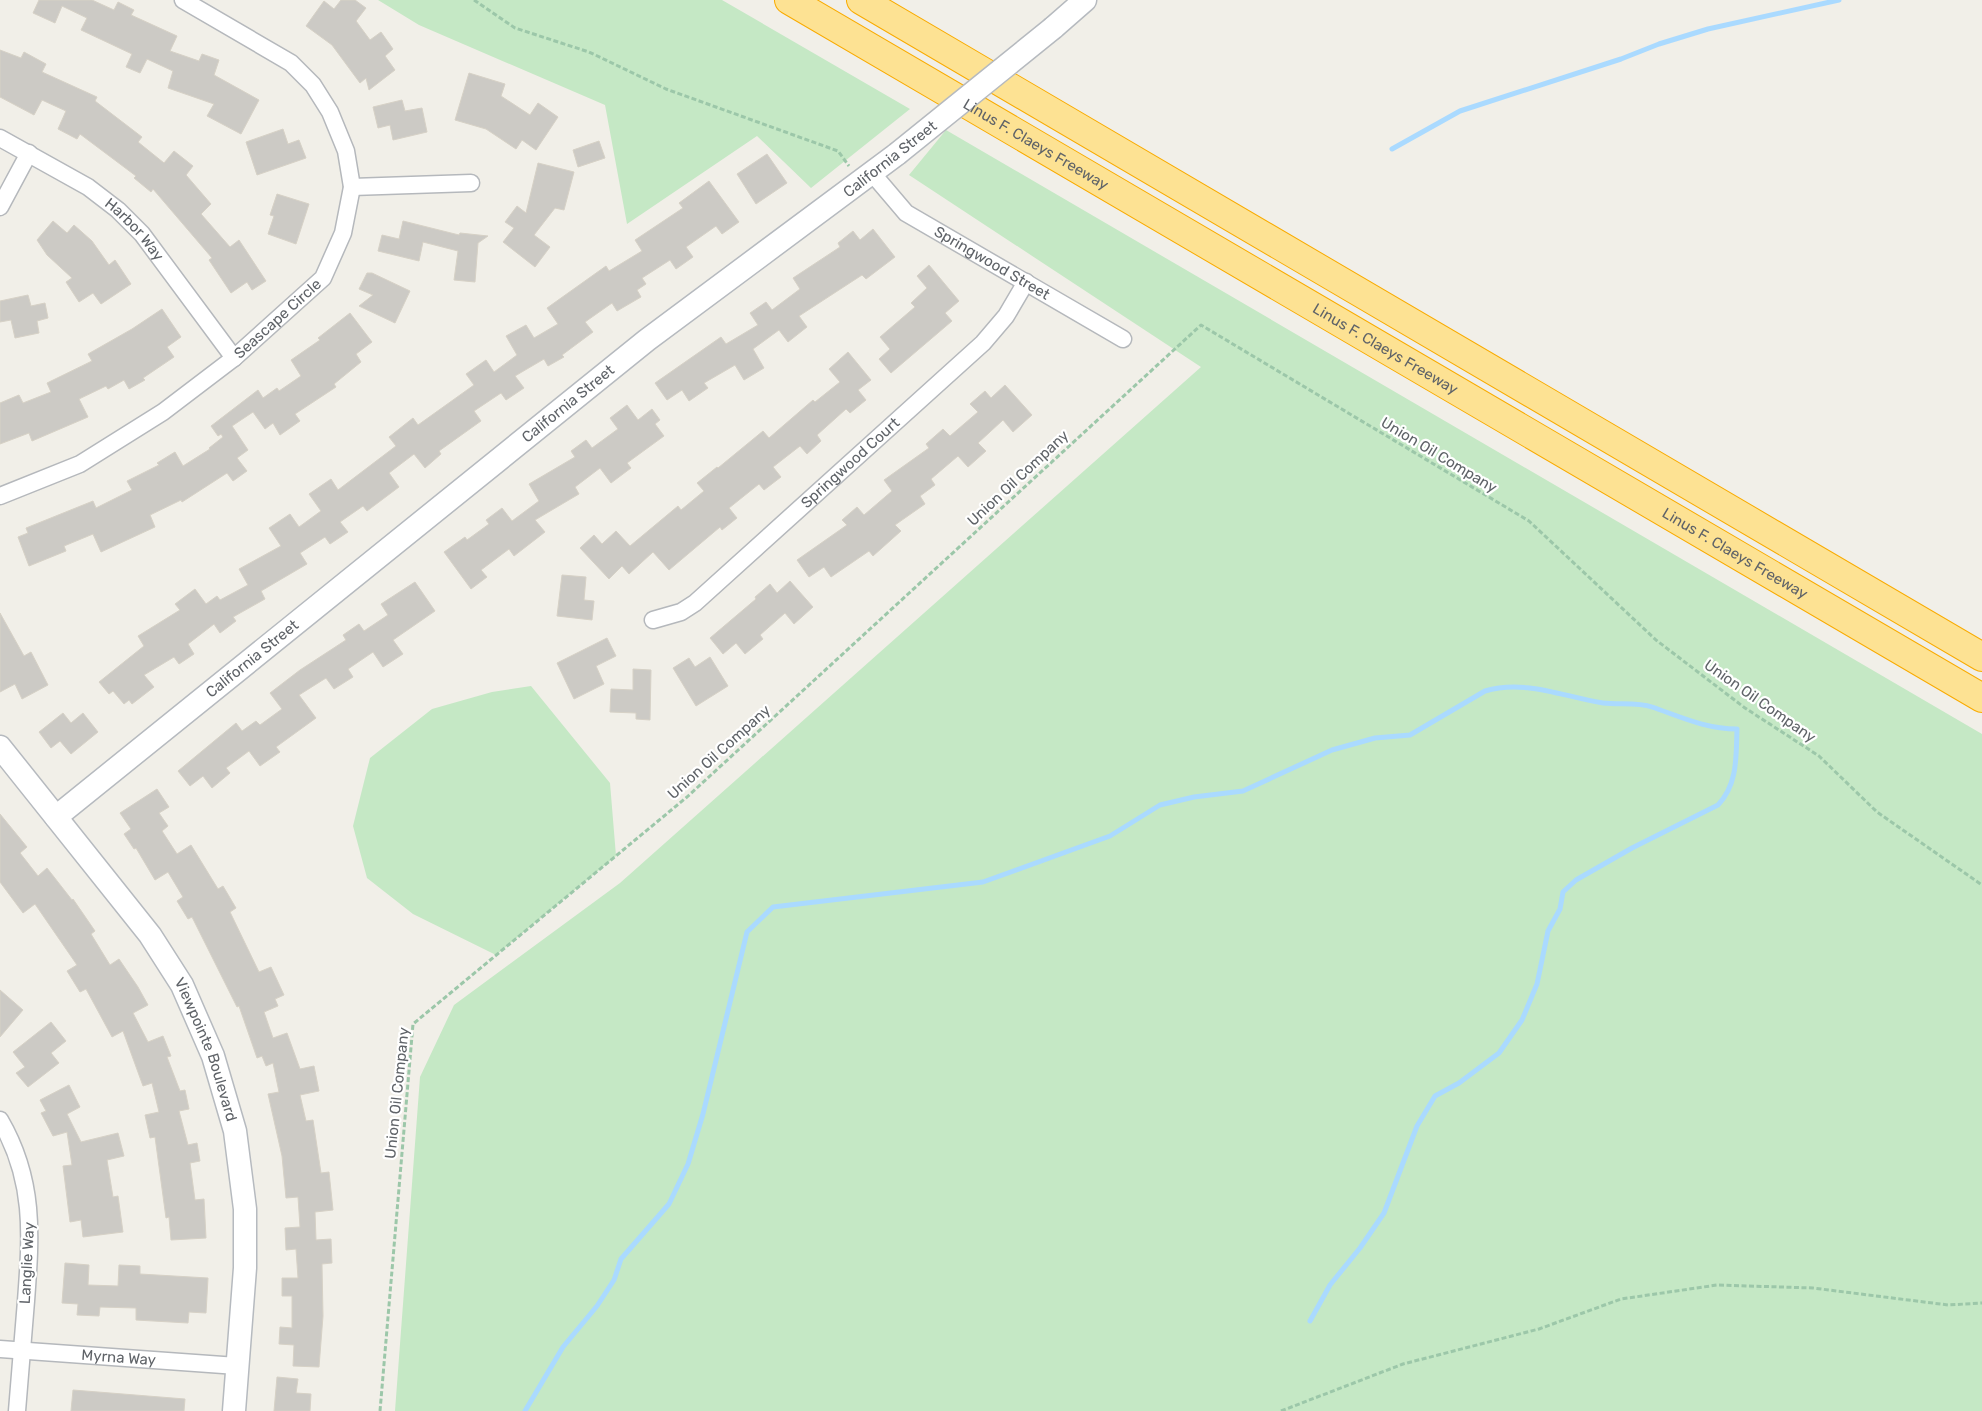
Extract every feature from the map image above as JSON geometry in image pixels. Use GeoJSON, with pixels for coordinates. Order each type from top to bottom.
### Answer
{"type":"FeatureCollection","features":[{"type":"Feature","properties":{"kind":"highway","name":"Linus F. Claeys Freeway"},"geometry":{"type":"LineString","coordinates":[[789,0],[1982,698]]}},
{"type":"Feature","properties":{"kind":"highway"},"geometry":{"type":"LineString","coordinates":[[861,0],[1982,657]]}},
{"type":"Feature","properties":{"kind":"street","name":"Seascape Circle"},"geometry":{"type":"LineString","coordinates":[[0,496],[80,464],[163,412],[234,358],[323,278],[343,233],[352,187],[346,151],[330,112],[314,85],[291,63],[183,0]]}},
{"type":"Feature","properties":{"kind":"street","name":"California Street"},"geometry":{"type":"LineString","coordinates":[[56,817],[647,340],[897,154],[1086,0]]}},
{"type":"Feature","properties":{"kind":"street","name":"Harbor Way"},"geometry":{"type":"LineString","coordinates":[[0,138],[88,187],[118,210],[142,234],[234,358]]}},
{"type":"Feature","properties":{"kind":"street"},"geometry":{"type":"LineString","coordinates":[[0,207],[29,153]]}},
{"type":"Feature","properties":{"kind":"street","name":"Springwood Street"},"geometry":{"type":"LineString","coordinates":[[866,177],[906,213],[1123,339]]}},
{"type":"Feature","properties":{"kind":"street"},"geometry":{"type":"LineString","coordinates":[[352,187],[471,183]]}},
{"type":"Feature","properties":{"kind":"street","name":"Springwood Court"},"geometry":{"type":"LineString","coordinates":[[653,620],[680,612],[695,603],[983,343],[1006,316],[1026,282]]}},
{"type":"Feature","properties":{"kind":"street","name":"Viewpointe Boulevard"},"geometry":{"type":"LineString","coordinates":[[0,747],[127,904],[161,951],[190,1003],[220,1075],[235,1131],[245,1209],[245,1268],[234,1411]]}},
{"type":"Feature","properties":{"kind":"street","name":"Langlie Way"},"geometry":{"type":"LineString","coordinates":[[0,1120],[19,1162],[30,1214],[30,1246],[17,1411]]}},
{"type":"Feature","properties":{"kind":"street","name":"Myrna Way"},"geometry":{"type":"LineString","coordinates":[[0,1349],[237,1366]]}},
{"type":"Feature","properties":{"kind":"path"},"geometry":{"type":"LineString","coordinates":[[474,0],[515,28],[589,52],[666,89],[838,151],[866,177]]}},
{"type":"Feature","properties":{"kind":"path","name":"Union Oil Company"},"geometry":{"type":"LineString","coordinates":[[380,1411],[413,1024],[687,797],[1201,325],[1529,521],[1656,640],[1745,708],[1819,756],[1877,812],[1982,885]]}},
{"type":"Feature","properties":{"kind":"path"},"geometry":{"type":"LineString","coordinates":[[1281,1411],[1403,1364],[1539,1329],[1621,1299],[1717,1286],[1813,1288],[1948,1305],[1982,1303]]}},
{"type":"Feature","properties":{"kind":"green space"},"geometry":{"type":"Polygon","coordinates":[[[378,0],[722,0],[910,109],[811,188],[757,136],[627,224],[605,105],[419,25],[378,0]]]}},
{"type":"Feature","properties":{"kind":"green space"},"geometry":{"type":"Polygon","coordinates":[[[946,130],[1982,734],[1982,1411],[395,1411],[420,1077],[454,1005],[620,883],[1201,367],[909,175],[946,130]]]}},
{"type":"Feature","properties":{"kind":"green space"},"geometry":{"type":"Polygon","coordinates":[[[531,686],[610,783],[616,856],[496,955],[413,914],[367,878],[353,826],[370,758],[432,709],[492,692],[531,686]]]}},
{"type":"Feature","properties":{"kind":"building"},"geometry":{"type":"Polygon","coordinates":[[[39,0],[92,0],[114,10],[118,2],[134,10],[131,15],[177,36],[170,51],[199,61],[202,54],[219,60],[214,75],[259,100],[241,134],[207,116],[214,104],[168,88],[173,71],[147,59],[140,73],[126,67],[132,54],[81,30],[87,18],[62,6],[55,23],[33,13],[39,0]]]}},
{"type":"Feature","properties":{"kind":"building"},"geometry":{"type":"Polygon","coordinates":[[[341,0],[355,0],[366,8],[356,21],[370,40],[381,32],[393,49],[385,56],[395,70],[369,90],[366,78],[360,83],[332,45],[306,26],[324,1],[334,9],[341,0]]]}},
{"type":"Feature","properties":{"kind":"building"},"geometry":{"type":"Polygon","coordinates":[[[0,50],[21,58],[24,52],[46,64],[42,72],[97,97],[95,101],[142,137],[138,142],[164,163],[174,151],[193,166],[186,175],[211,204],[201,214],[230,247],[239,240],[266,281],[252,290],[247,282],[231,293],[209,260],[212,258],[153,189],[151,192],[134,178],[136,176],[80,134],[77,139],[58,129],[66,111],[42,100],[34,115],[0,97],[0,50]]]}},
{"type":"Feature","properties":{"kind":"building"},"geometry":{"type":"Polygon","coordinates":[[[469,73],[505,84],[501,96],[530,115],[538,103],[558,117],[536,150],[522,140],[516,149],[486,129],[455,120],[469,73]]]}},
{"type":"Feature","properties":{"kind":"building"},"geometry":{"type":"Polygon","coordinates":[[[402,100],[405,111],[422,108],[427,132],[393,140],[390,125],[378,128],[373,107],[402,100]]]}},
{"type":"Feature","properties":{"kind":"building"},"geometry":{"type":"Polygon","coordinates":[[[283,129],[288,144],[299,140],[306,158],[257,175],[246,142],[283,129]]]}},
{"type":"Feature","properties":{"kind":"building"},"geometry":{"type":"Polygon","coordinates":[[[599,141],[605,158],[578,167],[573,150],[599,141]]]}},
{"type":"Feature","properties":{"kind":"building"},"geometry":{"type":"Polygon","coordinates":[[[767,154],[787,183],[756,204],[737,174],[767,154]]]}},
{"type":"Feature","properties":{"kind":"building"},"geometry":{"type":"Polygon","coordinates":[[[538,163],[574,172],[564,210],[555,208],[534,235],[550,247],[535,267],[503,242],[514,228],[505,222],[517,206],[526,213],[538,163]]]}},
{"type":"Feature","properties":{"kind":"building"},"geometry":{"type":"Polygon","coordinates":[[[709,181],[739,222],[722,234],[716,226],[686,247],[693,257],[676,269],[670,260],[642,278],[646,284],[637,290],[641,297],[617,311],[612,303],[585,322],[593,332],[562,355],[564,357],[548,366],[544,359],[515,376],[524,388],[506,400],[501,393],[474,411],[481,421],[439,451],[441,454],[425,468],[414,454],[389,473],[399,487],[367,511],[363,506],[340,522],[348,532],[330,544],[325,537],[300,553],[307,564],[261,591],[265,599],[233,617],[236,621],[220,633],[214,624],[188,644],[194,654],[179,664],[174,657],[144,675],[154,687],[132,704],[129,700],[124,704],[113,691],[109,694],[99,682],[144,646],[138,636],[180,610],[175,604],[195,589],[206,604],[217,596],[220,600],[248,585],[239,569],[281,546],[269,528],[290,514],[299,527],[321,511],[309,494],[331,479],[338,490],[396,446],[389,437],[413,418],[418,425],[474,385],[466,374],[486,360],[494,372],[517,355],[506,336],[526,325],[534,338],[558,324],[547,308],[606,266],[609,271],[642,251],[635,240],[683,208],[679,203],[709,181]]]}},
{"type":"Feature","properties":{"kind":"building"},"geometry":{"type":"Polygon","coordinates":[[[277,194],[309,204],[296,244],[268,234],[274,216],[270,215],[277,194]]]}},
{"type":"Feature","properties":{"kind":"building"},"geometry":{"type":"Polygon","coordinates":[[[53,221],[67,233],[74,225],[92,241],[109,265],[115,260],[131,284],[101,304],[93,293],[79,302],[66,282],[72,278],[47,255],[37,240],[53,221]]]}},
{"type":"Feature","properties":{"kind":"building"},"geometry":{"type":"Polygon","coordinates":[[[403,221],[459,235],[460,233],[488,236],[478,243],[475,282],[454,280],[458,251],[423,242],[419,261],[378,251],[382,235],[399,239],[403,221]]]}},
{"type":"Feature","properties":{"kind":"building"},"geometry":{"type":"Polygon","coordinates":[[[873,229],[895,257],[866,279],[862,275],[799,316],[807,327],[788,342],[779,330],[753,349],[764,368],[744,380],[735,365],[704,383],[708,388],[689,401],[682,390],[667,400],[655,383],[721,337],[726,344],[758,325],[750,313],[766,302],[772,310],[800,289],[793,278],[840,247],[838,243],[853,231],[860,240],[873,229]]]}},
{"type":"Feature","properties":{"kind":"building"},"geometry":{"type":"Polygon","coordinates":[[[929,265],[959,301],[945,313],[952,321],[891,373],[879,359],[890,349],[880,337],[915,307],[911,303],[927,288],[917,276],[929,265]]]}},
{"type":"Feature","properties":{"kind":"building"},"geometry":{"type":"Polygon","coordinates":[[[367,273],[372,273],[410,291],[395,323],[359,306],[373,295],[359,289],[367,273]]]}},
{"type":"Feature","properties":{"kind":"building"},"geometry":{"type":"Polygon","coordinates":[[[28,295],[31,306],[45,303],[48,318],[37,321],[39,333],[15,338],[11,320],[0,322],[0,301],[28,295]]]}},
{"type":"Feature","properties":{"kind":"building"},"geometry":{"type":"Polygon","coordinates":[[[162,309],[181,337],[167,347],[174,357],[143,378],[145,380],[129,389],[124,380],[108,389],[106,386],[79,399],[88,417],[32,441],[29,433],[0,444],[0,403],[19,395],[23,403],[51,392],[47,383],[92,361],[88,354],[132,329],[162,309]]]}},
{"type":"Feature","properties":{"kind":"building"},"geometry":{"type":"Polygon","coordinates":[[[350,313],[372,342],[356,354],[361,362],[334,384],[336,387],[295,414],[300,421],[280,435],[273,423],[265,429],[253,412],[232,426],[248,450],[237,458],[247,471],[233,481],[227,473],[182,502],[181,500],[150,515],[155,527],[101,552],[93,534],[64,546],[66,551],[29,566],[18,537],[28,533],[26,528],[93,501],[96,508],[132,490],[127,481],[159,465],[157,463],[175,452],[183,466],[210,449],[223,437],[221,434],[218,436],[211,426],[258,390],[263,398],[277,388],[279,391],[301,376],[291,360],[320,340],[318,338],[350,313]]]}},
{"type":"Feature","properties":{"kind":"building"},"geometry":{"type":"Polygon","coordinates":[[[848,352],[871,380],[858,390],[866,400],[850,413],[846,409],[817,435],[821,441],[807,454],[800,446],[773,467],[781,477],[764,490],[759,484],[729,508],[737,518],[722,530],[720,527],[669,570],[653,552],[629,574],[622,566],[609,579],[580,548],[594,535],[602,544],[616,531],[630,546],[678,506],[681,510],[704,491],[697,483],[763,431],[769,438],[813,400],[815,402],[840,382],[829,369],[848,352]]]}},
{"type":"Feature","properties":{"kind":"building"},"geometry":{"type":"Polygon","coordinates":[[[1005,385],[1032,415],[1013,432],[1003,420],[978,443],[986,451],[968,467],[958,456],[931,479],[935,485],[920,496],[925,504],[895,525],[901,531],[873,556],[869,551],[831,577],[824,567],[809,577],[797,560],[847,525],[842,520],[857,507],[864,515],[892,491],[884,480],[929,448],[926,444],[943,429],[950,436],[978,412],[970,404],[985,391],[991,398],[1005,385]]]}},
{"type":"Feature","properties":{"kind":"building"},"geometry":{"type":"Polygon","coordinates":[[[627,405],[638,420],[652,409],[660,420],[655,424],[664,436],[627,463],[631,468],[611,483],[600,468],[575,487],[579,494],[535,520],[545,532],[514,556],[509,549],[481,570],[487,577],[471,589],[444,552],[465,537],[467,540],[489,524],[486,520],[502,508],[512,521],[539,501],[529,484],[575,457],[571,451],[586,440],[592,448],[618,429],[610,418],[627,405]]]}},
{"type":"Feature","properties":{"kind":"building"},"geometry":{"type":"Polygon","coordinates":[[[562,575],[586,577],[584,600],[594,601],[592,620],[557,616],[562,575]]]}},
{"type":"Feature","properties":{"kind":"building"},"geometry":{"type":"Polygon","coordinates":[[[790,581],[813,607],[794,624],[785,613],[760,635],[763,639],[745,654],[736,643],[723,654],[710,638],[756,599],[755,597],[770,584],[777,593],[790,581]]]}},
{"type":"Feature","properties":{"kind":"building"},"geometry":{"type":"Polygon","coordinates":[[[415,582],[435,611],[393,640],[403,654],[383,667],[373,652],[348,669],[353,677],[334,689],[326,678],[299,695],[316,718],[276,747],[280,752],[260,766],[249,751],[226,768],[230,773],[212,788],[203,776],[190,786],[178,771],[236,723],[242,731],[256,721],[260,725],[282,709],[270,693],[300,670],[346,640],[343,635],[359,624],[364,631],[388,615],[381,604],[415,582]]]}},
{"type":"Feature","properties":{"kind":"building"},"geometry":{"type":"Polygon","coordinates":[[[0,613],[24,656],[31,652],[48,685],[22,699],[15,684],[0,692],[0,613]]]}},
{"type":"Feature","properties":{"kind":"building"},"geometry":{"type":"Polygon","coordinates":[[[607,638],[616,656],[596,666],[604,684],[574,699],[557,663],[607,638]]]}},
{"type":"Feature","properties":{"kind":"building"},"geometry":{"type":"Polygon","coordinates":[[[710,657],[728,686],[696,706],[673,668],[689,658],[695,667],[710,657]]]}},
{"type":"Feature","properties":{"kind":"building"},"geometry":{"type":"Polygon","coordinates":[[[633,669],[651,670],[650,720],[636,719],[636,713],[610,712],[611,689],[633,690],[633,669]]]}},
{"type":"Feature","properties":{"kind":"building"},"geometry":{"type":"Polygon","coordinates":[[[63,713],[71,723],[83,713],[98,732],[71,754],[60,741],[51,748],[39,732],[63,713]]]}},
{"type":"Feature","properties":{"kind":"building"},"geometry":{"type":"Polygon","coordinates":[[[157,789],[169,807],[159,813],[168,826],[162,831],[177,854],[191,845],[218,889],[223,886],[236,908],[230,912],[259,972],[271,967],[284,995],[275,999],[278,1006],[264,1012],[273,1038],[287,1033],[300,1069],[314,1066],[319,1091],[300,1095],[306,1121],[313,1120],[321,1173],[329,1172],[333,1210],[315,1212],[316,1240],[331,1239],[332,1263],[322,1264],[323,1316],[319,1367],[293,1366],[294,1345],[279,1344],[280,1327],[292,1328],[292,1296],[282,1296],[282,1278],[298,1278],[296,1249],[286,1250],[285,1228],[300,1227],[298,1197],[286,1198],[282,1156],[268,1094],[279,1092],[273,1063],[266,1066],[262,1056],[257,1058],[239,1006],[237,1007],[192,917],[188,919],[177,901],[183,897],[168,872],[155,880],[136,848],[134,849],[124,834],[131,829],[120,813],[157,789]]]}},
{"type":"Feature","properties":{"kind":"building"},"geometry":{"type":"Polygon","coordinates":[[[0,814],[27,847],[20,853],[38,876],[47,868],[73,899],[95,931],[91,934],[110,965],[119,959],[148,1005],[133,1013],[148,1042],[163,1036],[171,1056],[167,1057],[180,1091],[185,1090],[189,1109],[179,1111],[188,1145],[197,1143],[200,1161],[190,1163],[195,1200],[204,1199],[206,1238],[171,1240],[169,1217],[166,1218],[155,1137],[150,1138],[145,1115],[159,1112],[152,1083],[143,1086],[123,1031],[112,1037],[86,989],[80,992],[67,971],[77,965],[35,904],[23,913],[0,882],[0,814]]]}},
{"type":"Feature","properties":{"kind":"building"},"geometry":{"type":"Polygon","coordinates":[[[0,990],[23,1010],[0,1037],[0,990]]]}},
{"type":"Feature","properties":{"kind":"building"},"geometry":{"type":"Polygon","coordinates":[[[51,1022],[66,1041],[51,1053],[59,1063],[28,1087],[16,1073],[25,1067],[13,1052],[51,1022]]]}},
{"type":"Feature","properties":{"kind":"building"},"geometry":{"type":"Polygon","coordinates":[[[69,1085],[80,1107],[67,1114],[81,1142],[118,1133],[124,1156],[107,1160],[113,1197],[118,1196],[123,1232],[83,1237],[81,1220],[70,1222],[63,1166],[72,1165],[67,1132],[53,1136],[41,1113],[46,1111],[40,1100],[69,1085]]]}},
{"type":"Feature","properties":{"kind":"building"},"geometry":{"type":"Polygon","coordinates":[[[65,1263],[89,1265],[88,1285],[118,1286],[119,1265],[140,1266],[140,1274],[208,1278],[206,1313],[189,1312],[188,1323],[136,1320],[136,1308],[100,1307],[99,1316],[77,1315],[78,1304],[62,1303],[65,1263]]]}},
{"type":"Feature","properties":{"kind":"building"},"geometry":{"type":"Polygon","coordinates":[[[277,1377],[298,1379],[296,1393],[311,1394],[310,1411],[274,1411],[277,1377]]]}},
{"type":"Feature","properties":{"kind":"building"},"geometry":{"type":"Polygon","coordinates":[[[73,1390],[185,1399],[184,1411],[71,1411],[73,1390]]]}},
{"type":"Feature","properties":{"kind":"waterway"},"geometry":{"type":"LineString","coordinates":[[1392,149],[1460,111],[1621,59],[1659,44],[1708,29],[1839,0]]}},
{"type":"Feature","properties":{"kind":"waterway"},"geometry":{"type":"LineString","coordinates":[[525,1411],[563,1347],[597,1306],[614,1280],[621,1259],[669,1204],[688,1164],[703,1114],[747,932],[773,907],[983,882],[1110,836],[1160,805],[1194,797],[1243,791],[1332,750],[1375,738],[1410,735],[1485,691],[1500,688],[1530,688],[1603,703],[1646,705],[1704,725],[1737,729],[1733,779],[1725,797],[1718,805],[1632,848],[1576,880],[1563,892],[1560,909],[1548,931],[1537,984],[1522,1020],[1499,1053],[1459,1083],[1435,1096],[1417,1126],[1384,1213],[1360,1248],[1330,1285],[1310,1321]]}}]}
